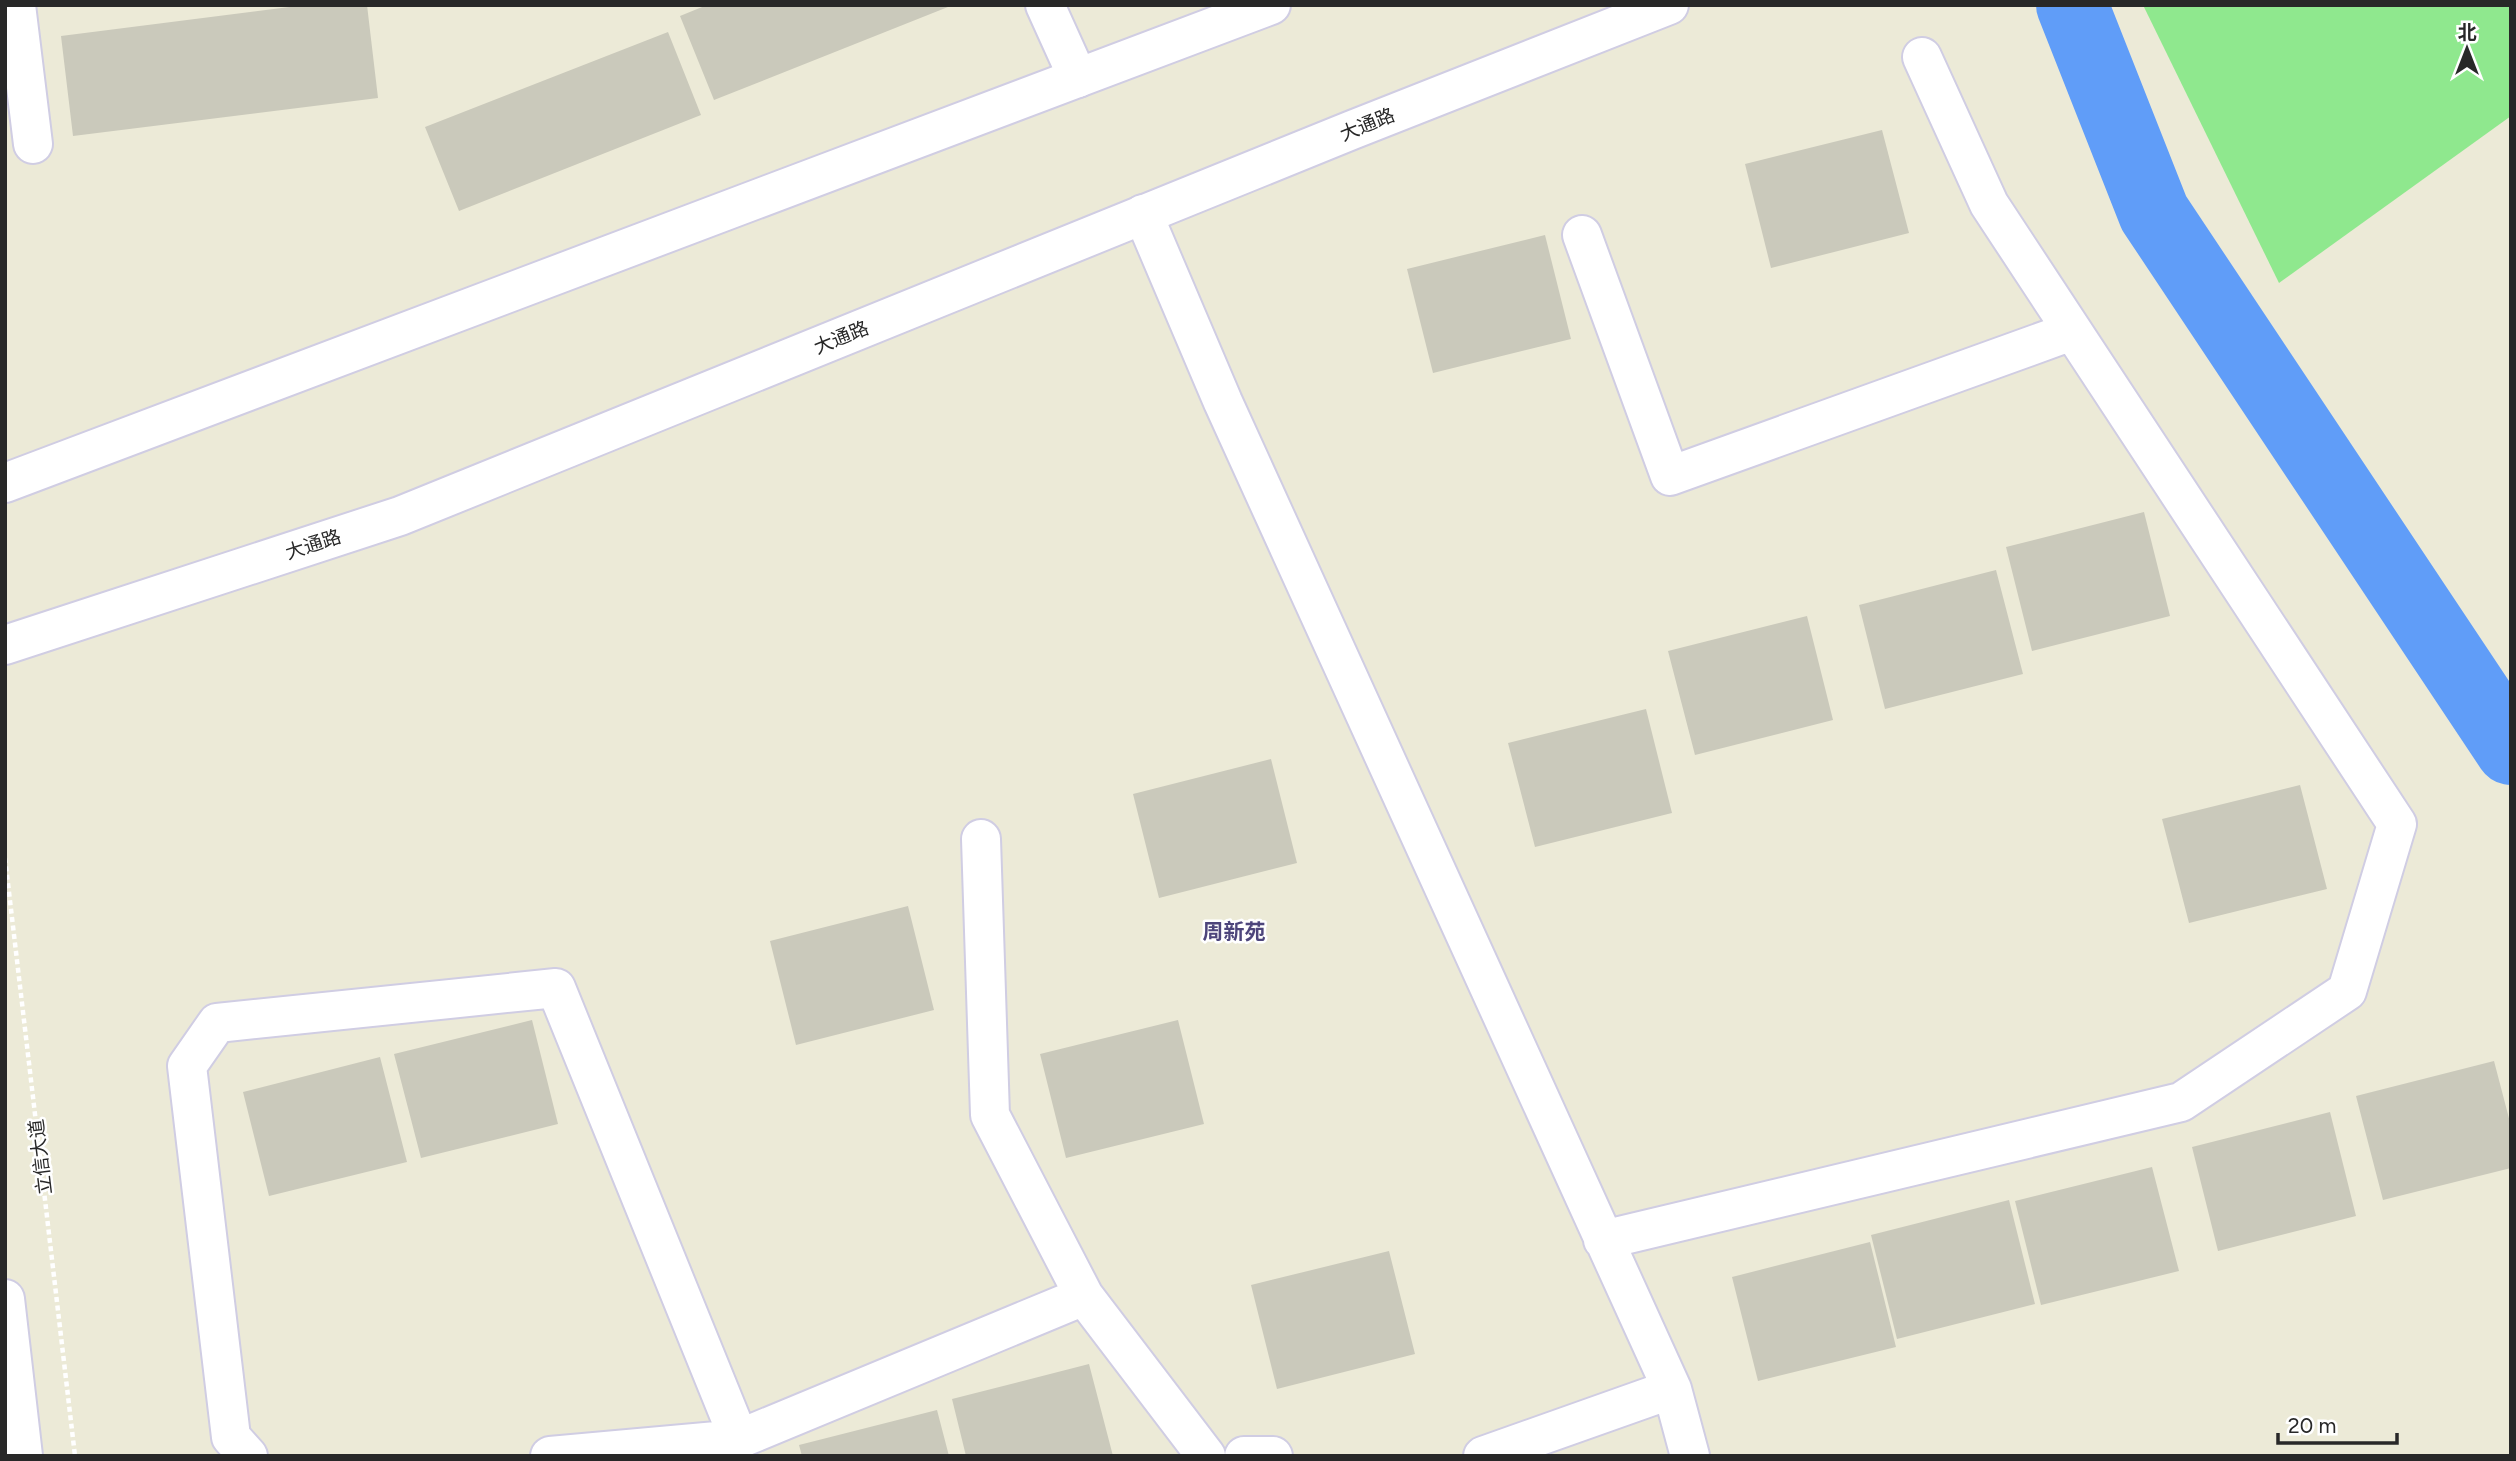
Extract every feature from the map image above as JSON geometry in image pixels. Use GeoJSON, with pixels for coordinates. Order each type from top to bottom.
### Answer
{"type":"FeatureCollection","features":[{"type":"Feature","properties":{"kind":"street"},"geometry":{"type":"LineString","coordinates":[[16,5],[33,144]]}},
{"type":"Feature","properties":{"kind":"street"},"geometry":{"type":"LineString","coordinates":[[1045,5],[1078,78]]}},
{"type":"Feature","properties":{"kind":"street"},"geometry":{"type":"LineString","coordinates":[[5,483],[1271,5]]}},
{"type":"Feature","properties":{"kind":"street","name":"大通路"},"geometry":{"type":"LineString","coordinates":[[5,645],[400,516],[1143,214],[1669,5]]}},
{"type":"Feature","properties":{"kind":"street"},"geometry":{"type":"LineString","coordinates":[[1603,1240],[2181,1102],[2347,991],[2397,824],[1989,204],[1922,57]]}},
{"type":"Feature","properties":{"kind":"street"},"geometry":{"type":"LineString","coordinates":[[1143,214],[1223,402],[1672,1389],[1690,1456]]}},
{"type":"Feature","properties":{"kind":"street"},"geometry":{"type":"LineString","coordinates":[[1582,235],[1670,475],[2072,331]]}},
{"type":"Feature","properties":{"kind":"street"},"geometry":{"type":"LineString","coordinates":[[981,839],[990,1115],[1084,1296],[1206,1456]]}},
{"type":"Feature","properties":{"kind":"street"},"geometry":{"type":"LineString","coordinates":[[248,1456],[231,1437],[187,1066],[217,1023],[556,988],[739,1439]]}},
{"type":"Feature","properties":{"kind":"street"},"geometry":{"type":"LineString","coordinates":[[550,1456],[739,1439],[1084,1296]]}},
{"type":"Feature","properties":{"kind":"street"},"geometry":{"type":"LineString","coordinates":[[5,1299],[23,1456]]}},
{"type":"Feature","properties":{"kind":"street"},"geometry":{"type":"LineString","coordinates":[[1483,1456],[1672,1389]]}},
{"type":"Feature","properties":{"kind":"street"},"geometry":{"type":"LineString","coordinates":[[1244,1456],[1273,1456]]}},
{"type":"Feature","properties":{"kind":"path","name":"立信大道"},"geometry":{"type":"LineString","coordinates":[[5,858],[75,1456]]}},
{"type":"Feature","properties":{"kind":"green space"},"geometry":{"type":"Polygon","coordinates":[[[2143,5],[2511,5],[2511,116],[2279,283],[2143,5]]]}},
{"type":"Feature","properties":{"kind":"building"},"geometry":{"type":"Polygon","coordinates":[[[305,5],[367,5],[378,98],[73,136],[61,36],[305,5]]]}},
{"type":"Feature","properties":{"kind":"building"},"geometry":{"type":"Polygon","coordinates":[[[707,5],[953,5],[714,100],[680,16],[707,5]]]}},
{"type":"Feature","properties":{"kind":"building"},"geometry":{"type":"Polygon","coordinates":[[[668,32],[701,115],[459,211],[425,127],[668,32]]]}},
{"type":"Feature","properties":{"kind":"building"},"geometry":{"type":"Polygon","coordinates":[[[1882,130],[1909,233],[1771,268],[1745,164],[1882,130]]]}},
{"type":"Feature","properties":{"kind":"building"},"geometry":{"type":"Polygon","coordinates":[[[1545,235],[1571,339],[1433,373],[1407,269],[1545,235]]]}},
{"type":"Feature","properties":{"kind":"building"},"geometry":{"type":"Polygon","coordinates":[[[2144,512],[2170,616],[2032,651],[2006,547],[2144,512]]]}},
{"type":"Feature","properties":{"kind":"building"},"geometry":{"type":"Polygon","coordinates":[[[1996,570],[2023,674],[1885,709],[1859,605],[1996,570]]]}},
{"type":"Feature","properties":{"kind":"building"},"geometry":{"type":"Polygon","coordinates":[[[1807,616],[1833,720],[1695,755],[1668,651],[1807,616]]]}},
{"type":"Feature","properties":{"kind":"building"},"geometry":{"type":"Polygon","coordinates":[[[1646,709],[1672,813],[1535,847],[1508,743],[1646,709]]]}},
{"type":"Feature","properties":{"kind":"building"},"geometry":{"type":"Polygon","coordinates":[[[1271,759],[1297,863],[1159,898],[1133,794],[1271,759]]]}},
{"type":"Feature","properties":{"kind":"building"},"geometry":{"type":"Polygon","coordinates":[[[2300,785],[2327,889],[2189,923],[2162,819],[2300,785]]]}},
{"type":"Feature","properties":{"kind":"building"},"geometry":{"type":"Polygon","coordinates":[[[908,906],[934,1010],[796,1045],[770,941],[908,906]]]}},
{"type":"Feature","properties":{"kind":"building"},"geometry":{"type":"Polygon","coordinates":[[[532,1020],[558,1124],[421,1158],[394,1054],[532,1020]]]}},
{"type":"Feature","properties":{"kind":"building"},"geometry":{"type":"Polygon","coordinates":[[[1178,1020],[1204,1124],[1066,1158],[1040,1054],[1178,1020]]]}},
{"type":"Feature","properties":{"kind":"building"},"geometry":{"type":"Polygon","coordinates":[[[380,1057],[407,1162],[269,1196],[243,1092],[380,1057]]]}},
{"type":"Feature","properties":{"kind":"building"},"geometry":{"type":"Polygon","coordinates":[[[2494,1061],[2511,1126],[2511,1168],[2383,1200],[2356,1096],[2494,1061]]]}},
{"type":"Feature","properties":{"kind":"building"},"geometry":{"type":"Polygon","coordinates":[[[2330,1112],[2356,1216],[2218,1251],[2192,1147],[2330,1112]]]}},
{"type":"Feature","properties":{"kind":"building"},"geometry":{"type":"Polygon","coordinates":[[[2152,1167],[2179,1271],[2041,1305],[2015,1201],[2152,1167]]]}},
{"type":"Feature","properties":{"kind":"building"},"geometry":{"type":"Polygon","coordinates":[[[2009,1200],[2035,1304],[1897,1339],[1871,1235],[2009,1200]]]}},
{"type":"Feature","properties":{"kind":"building"},"geometry":{"type":"Polygon","coordinates":[[[1870,1242],[1896,1347],[1758,1381],[1732,1277],[1870,1242]]]}},
{"type":"Feature","properties":{"kind":"building"},"geometry":{"type":"Polygon","coordinates":[[[1389,1251],[1415,1354],[1277,1389],[1251,1285],[1389,1251]]]}},
{"type":"Feature","properties":{"kind":"building"},"geometry":{"type":"Polygon","coordinates":[[[1089,1364],[1113,1456],[966,1456],[952,1399],[1089,1364]]]}},
{"type":"Feature","properties":{"kind":"building"},"geometry":{"type":"Polygon","coordinates":[[[937,1410],[949,1456],[802,1456],[799,1445],[937,1410]]]}},
{"type":"Feature","properties":{"kind":"waterway"},"geometry":{"type":"LineString","coordinates":[[2072,5],[2154,213],[2511,749]]}},
{"type":"Feature","properties":{"kind":"district","name":"周新苑"},"geometry":{"type":"Point","coordinates":[1234,932]}}]}
